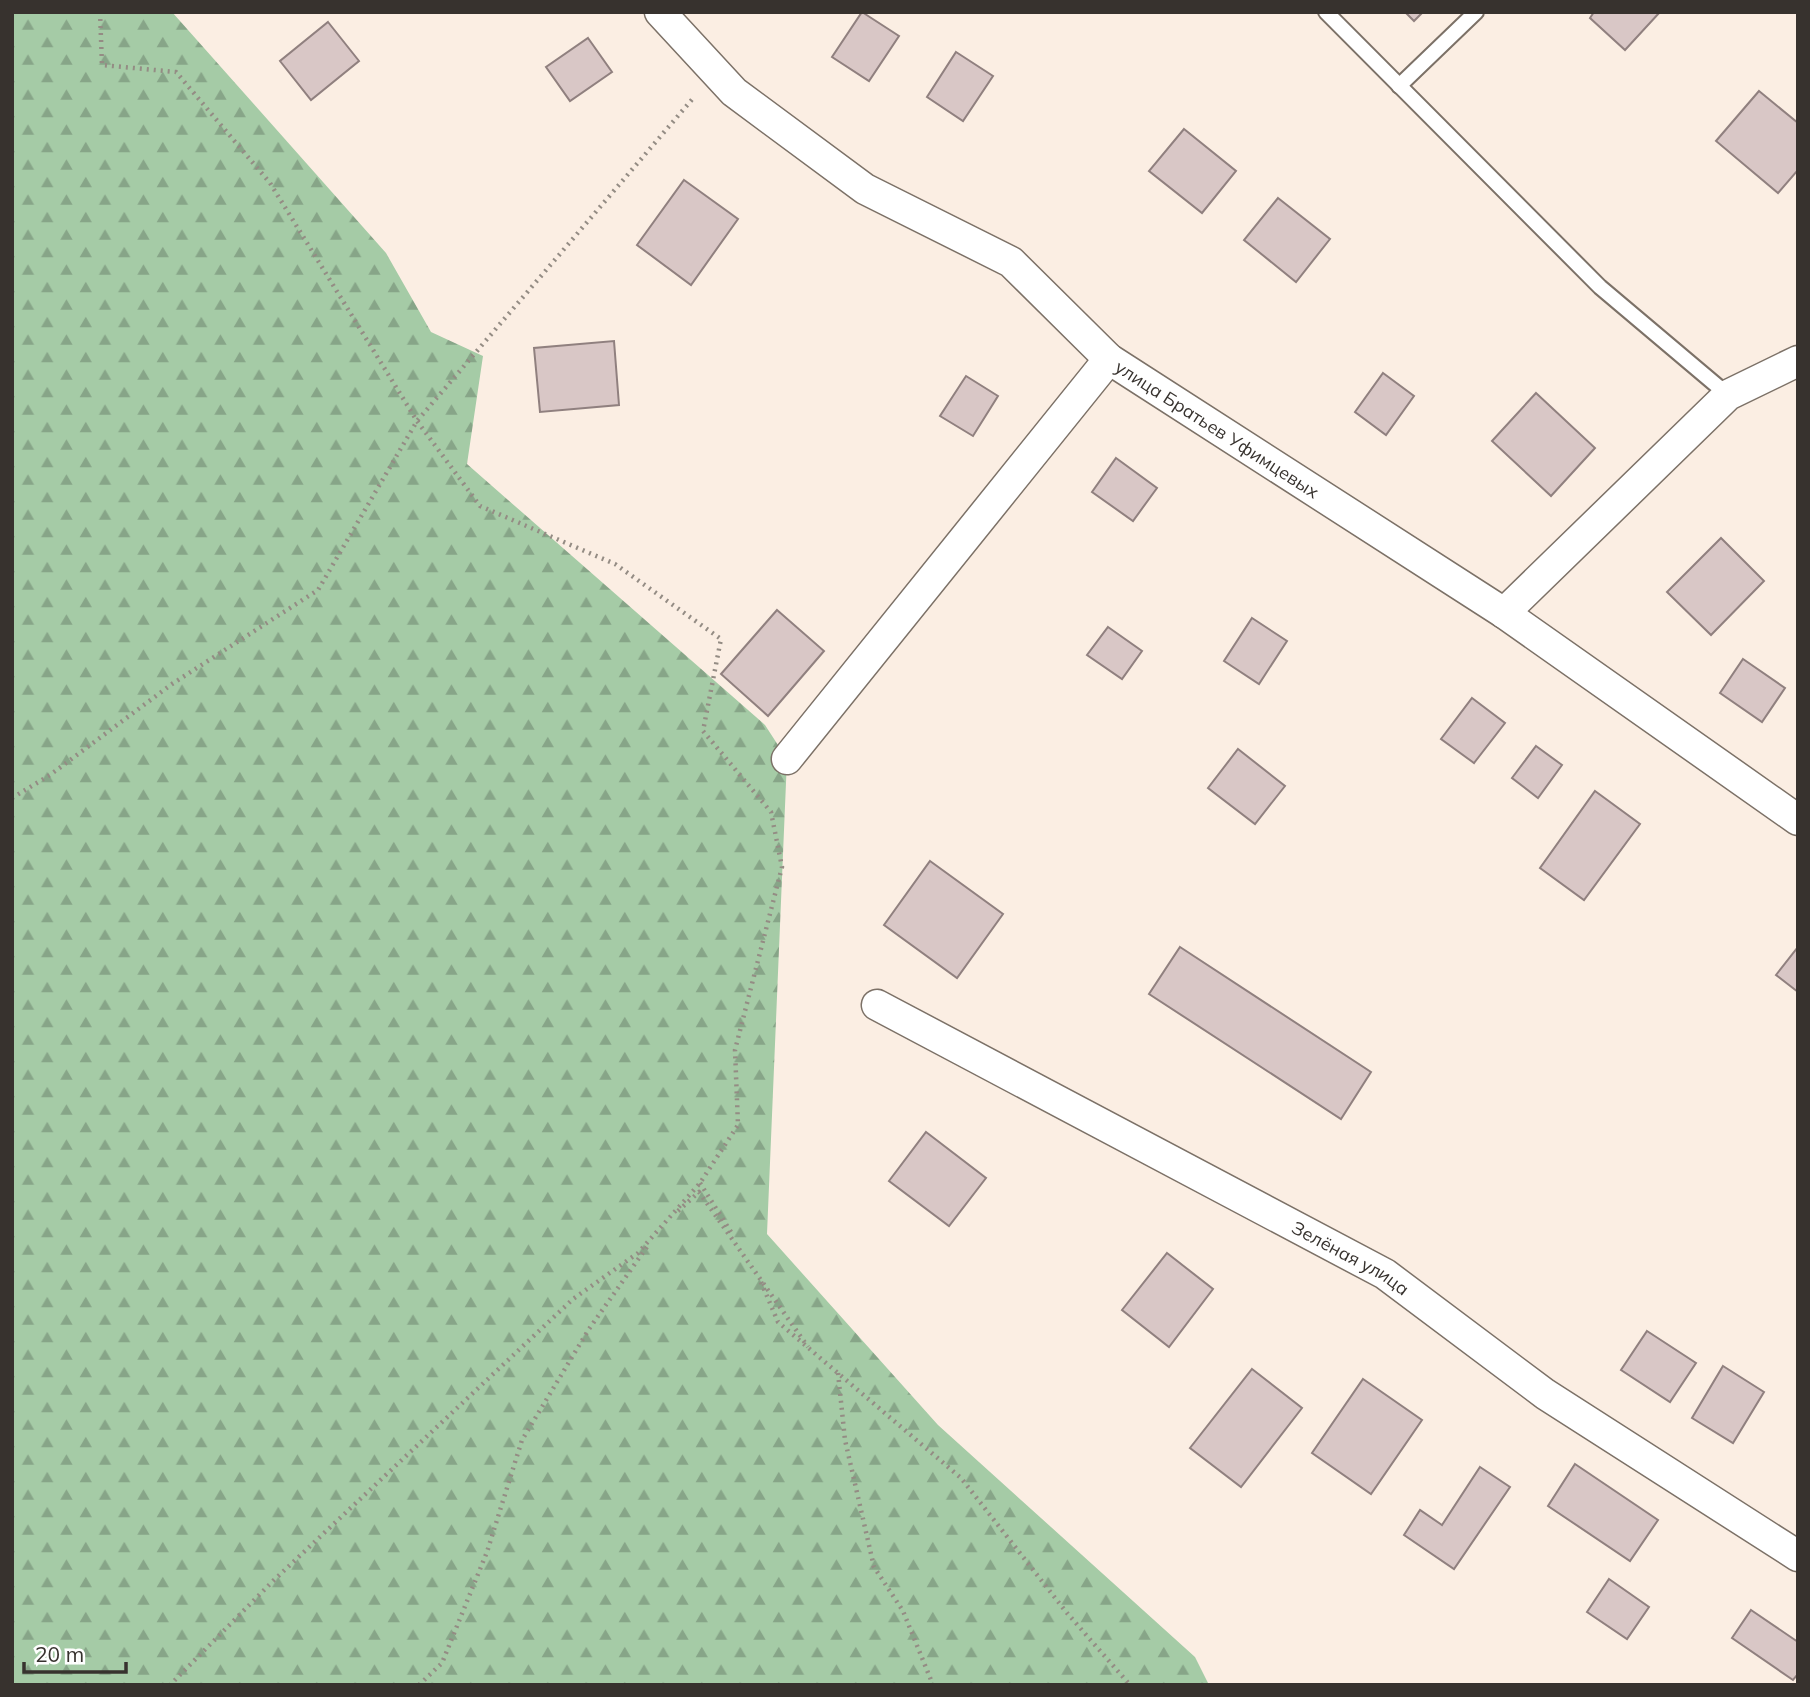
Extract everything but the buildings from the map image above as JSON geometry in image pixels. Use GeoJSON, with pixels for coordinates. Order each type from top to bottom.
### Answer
{"type":"FeatureCollection","features":[{"type":"Feature","properties":{"kind":"street","name":"улица Братьев Уфимцевых"},"geometry":{"type":"LineString","coordinates":[[660,12],[734,92],[865,188],[1011,262],[1109,359],[1504,613],[1798,820]]}},
{"type":"Feature","properties":{"kind":"street"},"geometry":{"type":"LineString","coordinates":[[787,759],[1109,359]]}},
{"type":"Feature","properties":{"kind":"street"},"geometry":{"type":"LineString","coordinates":[[1504,613],[1728,395],[1798,360]]}},
{"type":"Feature","properties":{"kind":"street","name":"Зелёная улица"},"geometry":{"type":"LineString","coordinates":[[877,1005],[1385,1274],[1545,1394],[1798,1556]]}},
{"type":"Feature","properties":{"kind":"lane"},"geometry":{"type":"LineString","coordinates":[[1326,12],[1600,287],[1728,395]]}},
{"type":"Feature","properties":{"kind":"lane"},"geometry":{"type":"LineString","coordinates":[[1399,86],[1476,12]]}},
{"type":"Feature","properties":{"kind":"path"},"geometry":{"type":"LineString","coordinates":[[100,12],[102,65],[176,72],[270,183],[417,421],[480,506],[615,564],[721,639],[703,731],[771,812],[782,867],[735,1050],[738,1125],[700,1183],[638,1253],[563,1308],[273,1581],[170,1685]]}},
{"type":"Feature","properties":{"kind":"path"},"geometry":{"type":"LineString","coordinates":[[12,797],[50,775],[172,684],[317,590],[417,421],[715,72]]}},
{"type":"Feature","properties":{"kind":"path"},"geometry":{"type":"LineString","coordinates":[[700,1183],[808,1347]]}},
{"type":"Feature","properties":{"kind":"path"},"geometry":{"type":"LineString","coordinates":[[419,1685],[442,1663],[487,1552],[522,1440],[589,1329],[662,1226],[699,1192],[757,1272],[778,1322],[961,1478],[1067,1614],[1130,1685]]}},
{"type":"Feature","properties":{"kind":"path"},"geometry":{"type":"LineString","coordinates":[[838,1373],[845,1440],[874,1567],[903,1611],[933,1685]]}},
{"type":"Feature","properties":{"kind":"green space"},"geometry":{"type":"Polygon","coordinates":[[[12,12],[172,12],[386,253],[431,332],[483,356],[467,464],[765,725],[787,759],[767,1234],[938,1425],[1195,1657],[1209,1685],[12,1685],[12,12]]]}}]}
